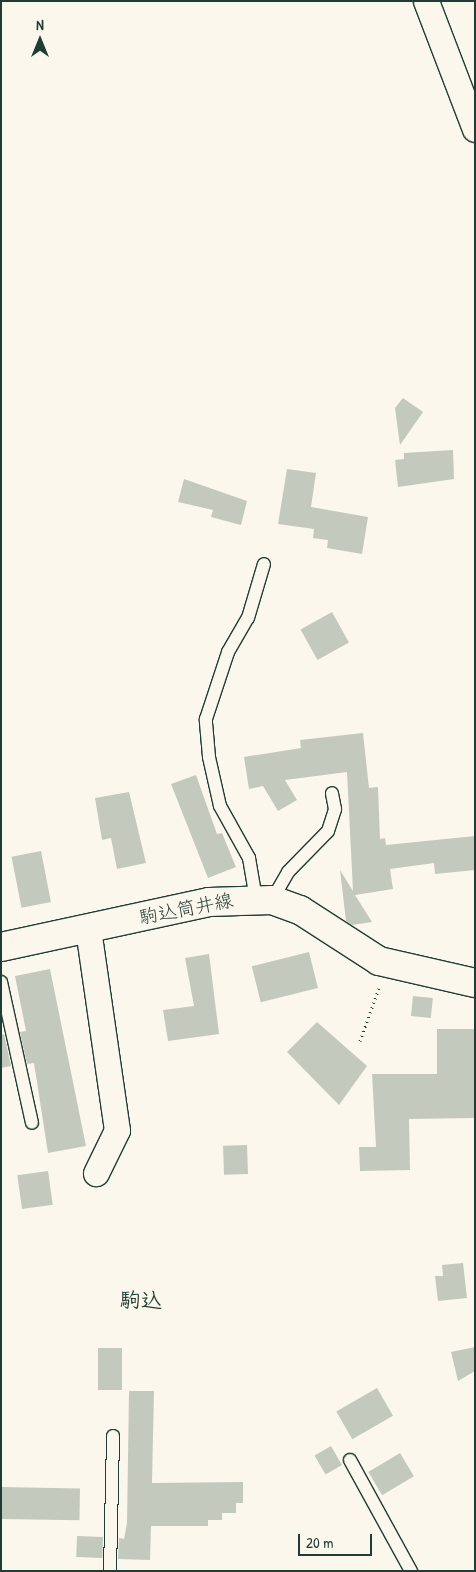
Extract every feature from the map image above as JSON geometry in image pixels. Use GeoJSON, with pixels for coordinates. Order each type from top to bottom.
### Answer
{"type":"FeatureCollection","features":[{"type":"Feature","properties":{"kind":"main road","name":"駒込筒井線"},"geometry":{"type":"LineString","coordinates":[[1,947],[209,902],[264,900],[300,910],[379,961],[475,983]]}},
{"type":"Feature","properties":{"kind":"street"},"geometry":{"type":"LineString","coordinates":[[426,1],[475,128]]}},
{"type":"Feature","properties":{"kind":"street"},"geometry":{"type":"LineString","coordinates":[[88,929],[117,1130],[96,1174]]}},
{"type":"Feature","properties":{"kind":"lane"},"geometry":{"type":"LineString","coordinates":[[264,564],[248,618],[228,652],[206,720],[208,758],[220,806],[249,858],[264,900],[328,831],[335,809],[332,793]]}},
{"type":"Feature","properties":{"kind":"lane"},"geometry":{"type":"LineString","coordinates":[[1,982],[32,1123]]}},
{"type":"Feature","properties":{"kind":"lane"},"geometry":{"type":"LineString","coordinates":[[110,1571],[113,1436]]}},
{"type":"Feature","properties":{"kind":"lane"},"geometry":{"type":"LineString","coordinates":[[350,1460],[410,1571]]}},
{"type":"Feature","properties":{"kind":"path"},"geometry":{"type":"LineString","coordinates":[[360,1042],[380,981]]}},
{"type":"Feature","properties":{"kind":"building"},"geometry":{"type":"Polygon","coordinates":[[[403,398],[423,412],[400,445],[395,408],[403,398]]]}},
{"type":"Feature","properties":{"kind":"building"},"geometry":{"type":"Polygon","coordinates":[[[453,450],[454,479],[398,487],[395,460],[404,459],[404,453],[453,450]]]}},
{"type":"Feature","properties":{"kind":"building"},"geometry":{"type":"Polygon","coordinates":[[[287,469],[316,473],[311,507],[368,517],[362,554],[327,548],[328,540],[313,538],[314,529],[278,524],[287,469]]]}},
{"type":"Feature","properties":{"kind":"building"},"geometry":{"type":"Polygon","coordinates":[[[184,479],[247,501],[241,525],[211,517],[213,510],[178,502],[184,479]]]}},
{"type":"Feature","properties":{"kind":"building"},"geometry":{"type":"Polygon","coordinates":[[[332,612],[349,643],[317,660],[301,629],[332,612]]]}},
{"type":"Feature","properties":{"kind":"building"},"geometry":{"type":"Polygon","coordinates":[[[363,733],[369,788],[378,787],[380,839],[385,838],[386,845],[475,836],[475,870],[435,874],[434,863],[390,869],[393,889],[355,895],[372,922],[352,925],[346,921],[340,870],[353,891],[347,772],[285,780],[297,800],[278,811],[263,786],[249,789],[244,757],[301,748],[300,740],[363,733]]]}},
{"type":"Feature","properties":{"kind":"building"},"geometry":{"type":"Polygon","coordinates":[[[196,775],[217,834],[222,833],[236,867],[208,878],[171,784],[196,775]]]}},
{"type":"Feature","properties":{"kind":"building"},"geometry":{"type":"Polygon","coordinates":[[[129,792],[146,863],[117,869],[111,838],[102,840],[95,798],[129,792]]]}},
{"type":"Feature","properties":{"kind":"building"},"geometry":{"type":"Polygon","coordinates":[[[41,851],[51,902],[21,908],[12,857],[41,851]]]}},
{"type":"Feature","properties":{"kind":"building"},"geometry":{"type":"Polygon","coordinates":[[[309,952],[318,988],[261,1002],[252,966],[309,952]]]}},
{"type":"Feature","properties":{"kind":"building"},"geometry":{"type":"Polygon","coordinates":[[[209,954],[219,1034],[168,1041],[163,1010],[194,1006],[185,958],[209,954]]]}},
{"type":"Feature","properties":{"kind":"building"},"geometry":{"type":"Polygon","coordinates":[[[50,969],[86,1146],[48,1153],[34,1063],[27,1064],[20,1032],[26,1031],[15,976],[50,969]]]}},
{"type":"Feature","properties":{"kind":"building"},"geometry":{"type":"Polygon","coordinates":[[[413,996],[433,998],[431,1018],[411,1016],[413,996]]]}},
{"type":"Feature","properties":{"kind":"building"},"geometry":{"type":"Polygon","coordinates":[[[317,1022],[367,1066],[339,1105],[287,1052],[317,1022]]]}},
{"type":"Feature","properties":{"kind":"building"},"geometry":{"type":"Polygon","coordinates":[[[437,1029],[475,1029],[475,1118],[409,1119],[410,1170],[360,1171],[359,1147],[376,1147],[372,1074],[437,1074],[437,1029]]]}},
{"type":"Feature","properties":{"kind":"building"},"geometry":{"type":"Polygon","coordinates":[[[4,1034],[11,1066],[1,1068],[1,1035],[4,1034]]]}},
{"type":"Feature","properties":{"kind":"building"},"geometry":{"type":"Polygon","coordinates":[[[247,1145],[248,1174],[224,1175],[223,1146],[247,1145]]]}},
{"type":"Feature","properties":{"kind":"building"},"geometry":{"type":"Polygon","coordinates":[[[48,1171],[53,1205],[22,1209],[17,1175],[48,1171]]]}},
{"type":"Feature","properties":{"kind":"building"},"geometry":{"type":"Polygon","coordinates":[[[463,1263],[467,1298],[438,1301],[435,1276],[443,1276],[442,1265],[463,1263]]]}},
{"type":"Feature","properties":{"kind":"building"},"geometry":{"type":"Polygon","coordinates":[[[475,1347],[475,1371],[458,1381],[451,1352],[475,1347]]]}},
{"type":"Feature","properties":{"kind":"building"},"geometry":{"type":"Polygon","coordinates":[[[98,1348],[122,1348],[122,1390],[98,1390],[98,1348]]]}},
{"type":"Feature","properties":{"kind":"building"},"geometry":{"type":"Polygon","coordinates":[[[377,1388],[393,1416],[352,1439],[336,1412],[377,1388]]]}},
{"type":"Feature","properties":{"kind":"building"},"geometry":{"type":"Polygon","coordinates":[[[129,1391],[154,1391],[152,1483],[243,1482],[243,1503],[236,1503],[236,1513],[222,1513],[222,1520],[208,1520],[208,1526],[151,1526],[150,1560],[118,1559],[119,1538],[124,1539],[127,1523],[129,1391]]]}},
{"type":"Feature","properties":{"kind":"building"},"geometry":{"type":"Polygon","coordinates":[[[331,1446],[342,1465],[326,1475],[315,1456],[331,1446]]]}},
{"type":"Feature","properties":{"kind":"building"},"geometry":{"type":"Polygon","coordinates":[[[400,1453],[414,1476],[382,1495],[368,1472],[400,1453]]]}},
{"type":"Feature","properties":{"kind":"building"},"geometry":{"type":"Polygon","coordinates":[[[1,1487],[80,1488],[79,1520],[1,1519],[1,1487]]]}},
{"type":"Feature","properties":{"kind":"building"},"geometry":{"type":"Polygon","coordinates":[[[77,1536],[103,1537],[102,1558],[76,1557],[77,1536]]]}},
{"type":"Feature","properties":{"kind":"district","name":"駒込"},"geometry":{"type":"Point","coordinates":[141,1300]}}]}
